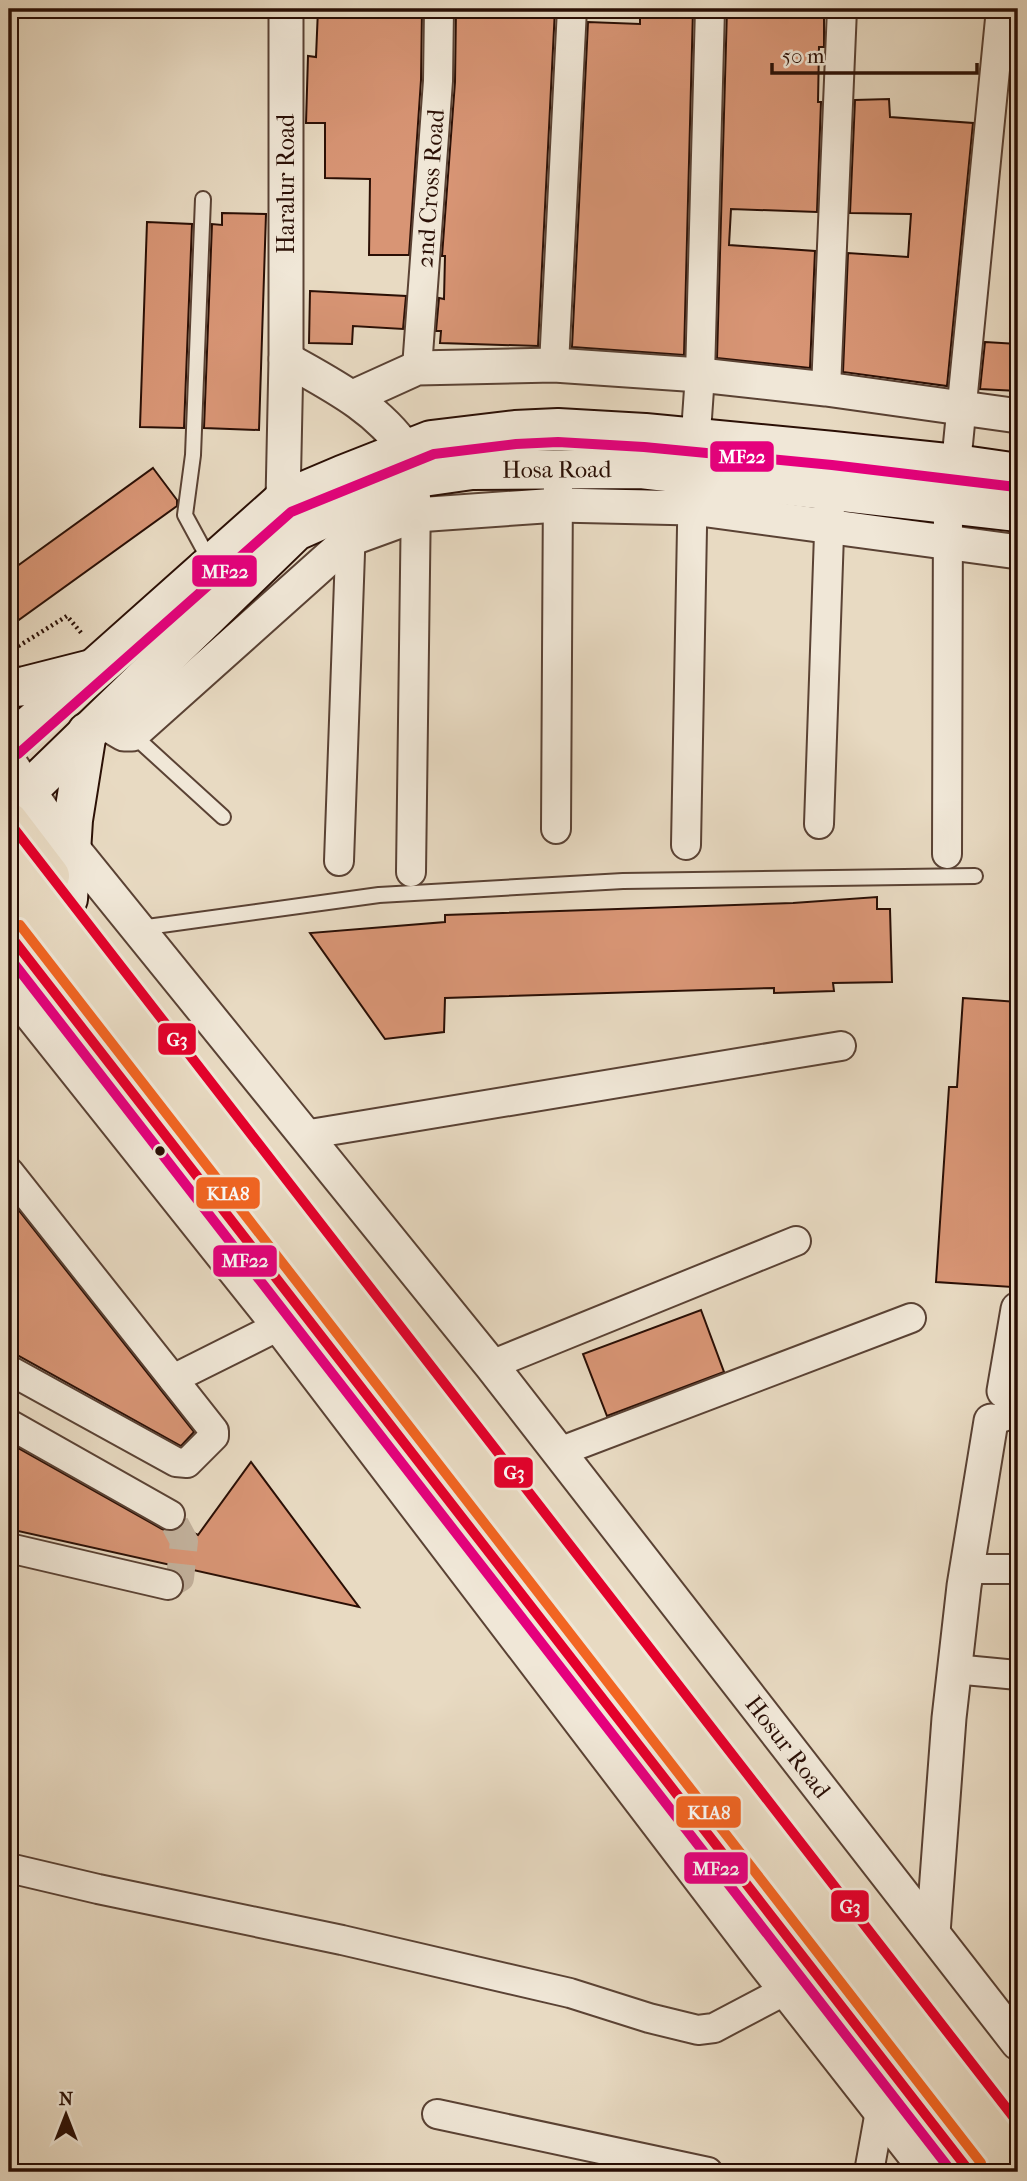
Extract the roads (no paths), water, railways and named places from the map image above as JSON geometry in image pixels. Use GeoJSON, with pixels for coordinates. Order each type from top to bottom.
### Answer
{"type":"FeatureCollection","features":[{"type":"Feature","properties":{"kind":"highway","name":"Hosur Road"},"geometry":{"type":"LineString","coordinates":[[9,822],[1018,2123]]}},
{"type":"Feature","properties":{"kind":"highway"},"geometry":{"type":"LineString","coordinates":[[9,851],[1018,2148]]}},
{"type":"Feature","properties":{"kind":"highway"},"geometry":{"type":"LineString","coordinates":[[9,902],[994,2172]]}},
{"type":"Feature","properties":{"kind":"highway"},"geometry":{"type":"LineString","coordinates":[[9,934],[970,2172]]}},
{"type":"Feature","properties":{"kind":"main road","name":"Hosa Road"},"geometry":{"type":"LineString","coordinates":[[15,786],[106,728],[296,531],[351,522],[413,481],[431,440],[558,428],[645,433],[694,474],[956,464],[1018,473]]}},
{"type":"Feature","properties":{"kind":"main road","name":"Hosa Road"},"geometry":{"type":"LineString","coordinates":[[9,744],[283,500],[472,470],[558,488],[640,469],[1018,512]]}},
{"type":"Feature","properties":{"kind":"main road"},"geometry":{"type":"LineString","coordinates":[[9,688],[94,669]]}},
{"type":"Feature","properties":{"kind":"main road"},"geometry":{"type":"LineString","coordinates":[[68,899],[78,778],[106,728]]}},
{"type":"Feature","properties":{"kind":"street","name":"Haralur Road"},"geometry":{"type":"LineString","coordinates":[[283,500],[286,359],[286,9]]}},
{"type":"Feature","properties":{"kind":"street","name":"2nd Cross Road"},"geometry":{"type":"LineString","coordinates":[[417,368],[438,81],[439,9]]}},
{"type":"Feature","properties":{"kind":"street"},"geometry":{"type":"LineString","coordinates":[[554,365],[572,9]]}},
{"type":"Feature","properties":{"kind":"street"},"geometry":{"type":"LineString","coordinates":[[686,845],[694,474],[700,375],[710,9]]}},
{"type":"Feature","properties":{"kind":"street"},"geometry":{"type":"LineString","coordinates":[[826,389],[842,9]]}},
{"type":"Feature","properties":{"kind":"street"},"geometry":{"type":"LineString","coordinates":[[956,464],[1001,9]]}},
{"type":"Feature","properties":{"kind":"street"},"geometry":{"type":"LineString","coordinates":[[286,359],[353,397],[394,431],[413,481],[411,872]]}},
{"type":"Feature","properties":{"kind":"street"},"geometry":{"type":"LineString","coordinates":[[353,397],[417,368],[554,365],[700,375],[826,389],[1018,416]]}},
{"type":"Feature","properties":{"kind":"street"},"geometry":{"type":"LineString","coordinates":[[694,474],[830,528],[1018,552]]}},
{"type":"Feature","properties":{"kind":"street"},"geometry":{"type":"LineString","coordinates":[[556,829],[558,488]]}},
{"type":"Feature","properties":{"kind":"street"},"geometry":{"type":"LineString","coordinates":[[819,824],[831,491]]}},
{"type":"Feature","properties":{"kind":"street"},"geometry":{"type":"LineString","coordinates":[[947,854],[948,504]]}},
{"type":"Feature","properties":{"kind":"street"},"geometry":{"type":"LineString","coordinates":[[339,861],[351,522]]}},
{"type":"Feature","properties":{"kind":"street","name":"Hosur Road"},"geometry":{"type":"LineString","coordinates":[[15,786],[44,813],[491,1365],[1018,2043]]}},
{"type":"Feature","properties":{"kind":"street"},"geometry":{"type":"LineString","coordinates":[[9,987],[279,1326],[928,2172]]}},
{"type":"Feature","properties":{"kind":"street"},"geometry":{"type":"LineString","coordinates":[[304,1135],[841,1046]]}},
{"type":"Feature","properties":{"kind":"street"},"geometry":{"type":"LineString","coordinates":[[9,1172],[214,1431],[214,1436],[187,1463],[176,1462],[9,1370]]}},
{"type":"Feature","properties":{"kind":"street"},"geometry":{"type":"LineString","coordinates":[[491,1365],[796,1241]]}},
{"type":"Feature","properties":{"kind":"street"},"geometry":{"type":"LineString","coordinates":[[933,1933],[954,1669],[967,1569],[1004,1408],[1018,1309]]}},
{"type":"Feature","properties":{"kind":"street"},"geometry":{"type":"LineString","coordinates":[[559,1452],[911,1318]]}},
{"type":"Feature","properties":{"kind":"street"},"geometry":{"type":"LineString","coordinates":[[173,1379],[279,1326]]}},
{"type":"Feature","properties":{"kind":"street"},"geometry":{"type":"LineString","coordinates":[[9,1424],[170,1515]]}},
{"type":"Feature","properties":{"kind":"street"},"geometry":{"type":"LineString","coordinates":[[9,1548],[168,1585]]}},
{"type":"Feature","properties":{"kind":"street"},"geometry":{"type":"LineString","coordinates":[[967,1569],[1018,1569]]}},
{"type":"Feature","properties":{"kind":"street"},"geometry":{"type":"LineString","coordinates":[[954,1669],[1018,1675]]}},
{"type":"Feature","properties":{"kind":"street"},"geometry":{"type":"LineString","coordinates":[[9,1868],[570,1993],[698,2030],[714,2028],[786,1990]]}},
{"type":"Feature","properties":{"kind":"street"},"geometry":{"type":"LineString","coordinates":[[869,2172],[880,2111],[893,2074]]}},
{"type":"Feature","properties":{"kind":"street"},"geometry":{"type":"LineString","coordinates":[[437,2114],[708,2172]]}},
{"type":"Feature","properties":{"kind":"lane"},"geometry":{"type":"LineString","coordinates":[[203,199],[193,455],[185,515],[212,564]]}},
{"type":"Feature","properties":{"kind":"lane"},"geometry":{"type":"LineString","coordinates":[[106,728],[223,817]]}},
{"type":"Feature","properties":{"kind":"lane"},"geometry":{"type":"LineString","coordinates":[[138,928],[379,895],[623,881],[975,876]]}},
{"type":"Feature","properties":{"kind":"tunnel"},"geometry":{"type":"LineString","coordinates":[[168,1585],[180,1578],[184,1541],[170,1515]]}}]}
